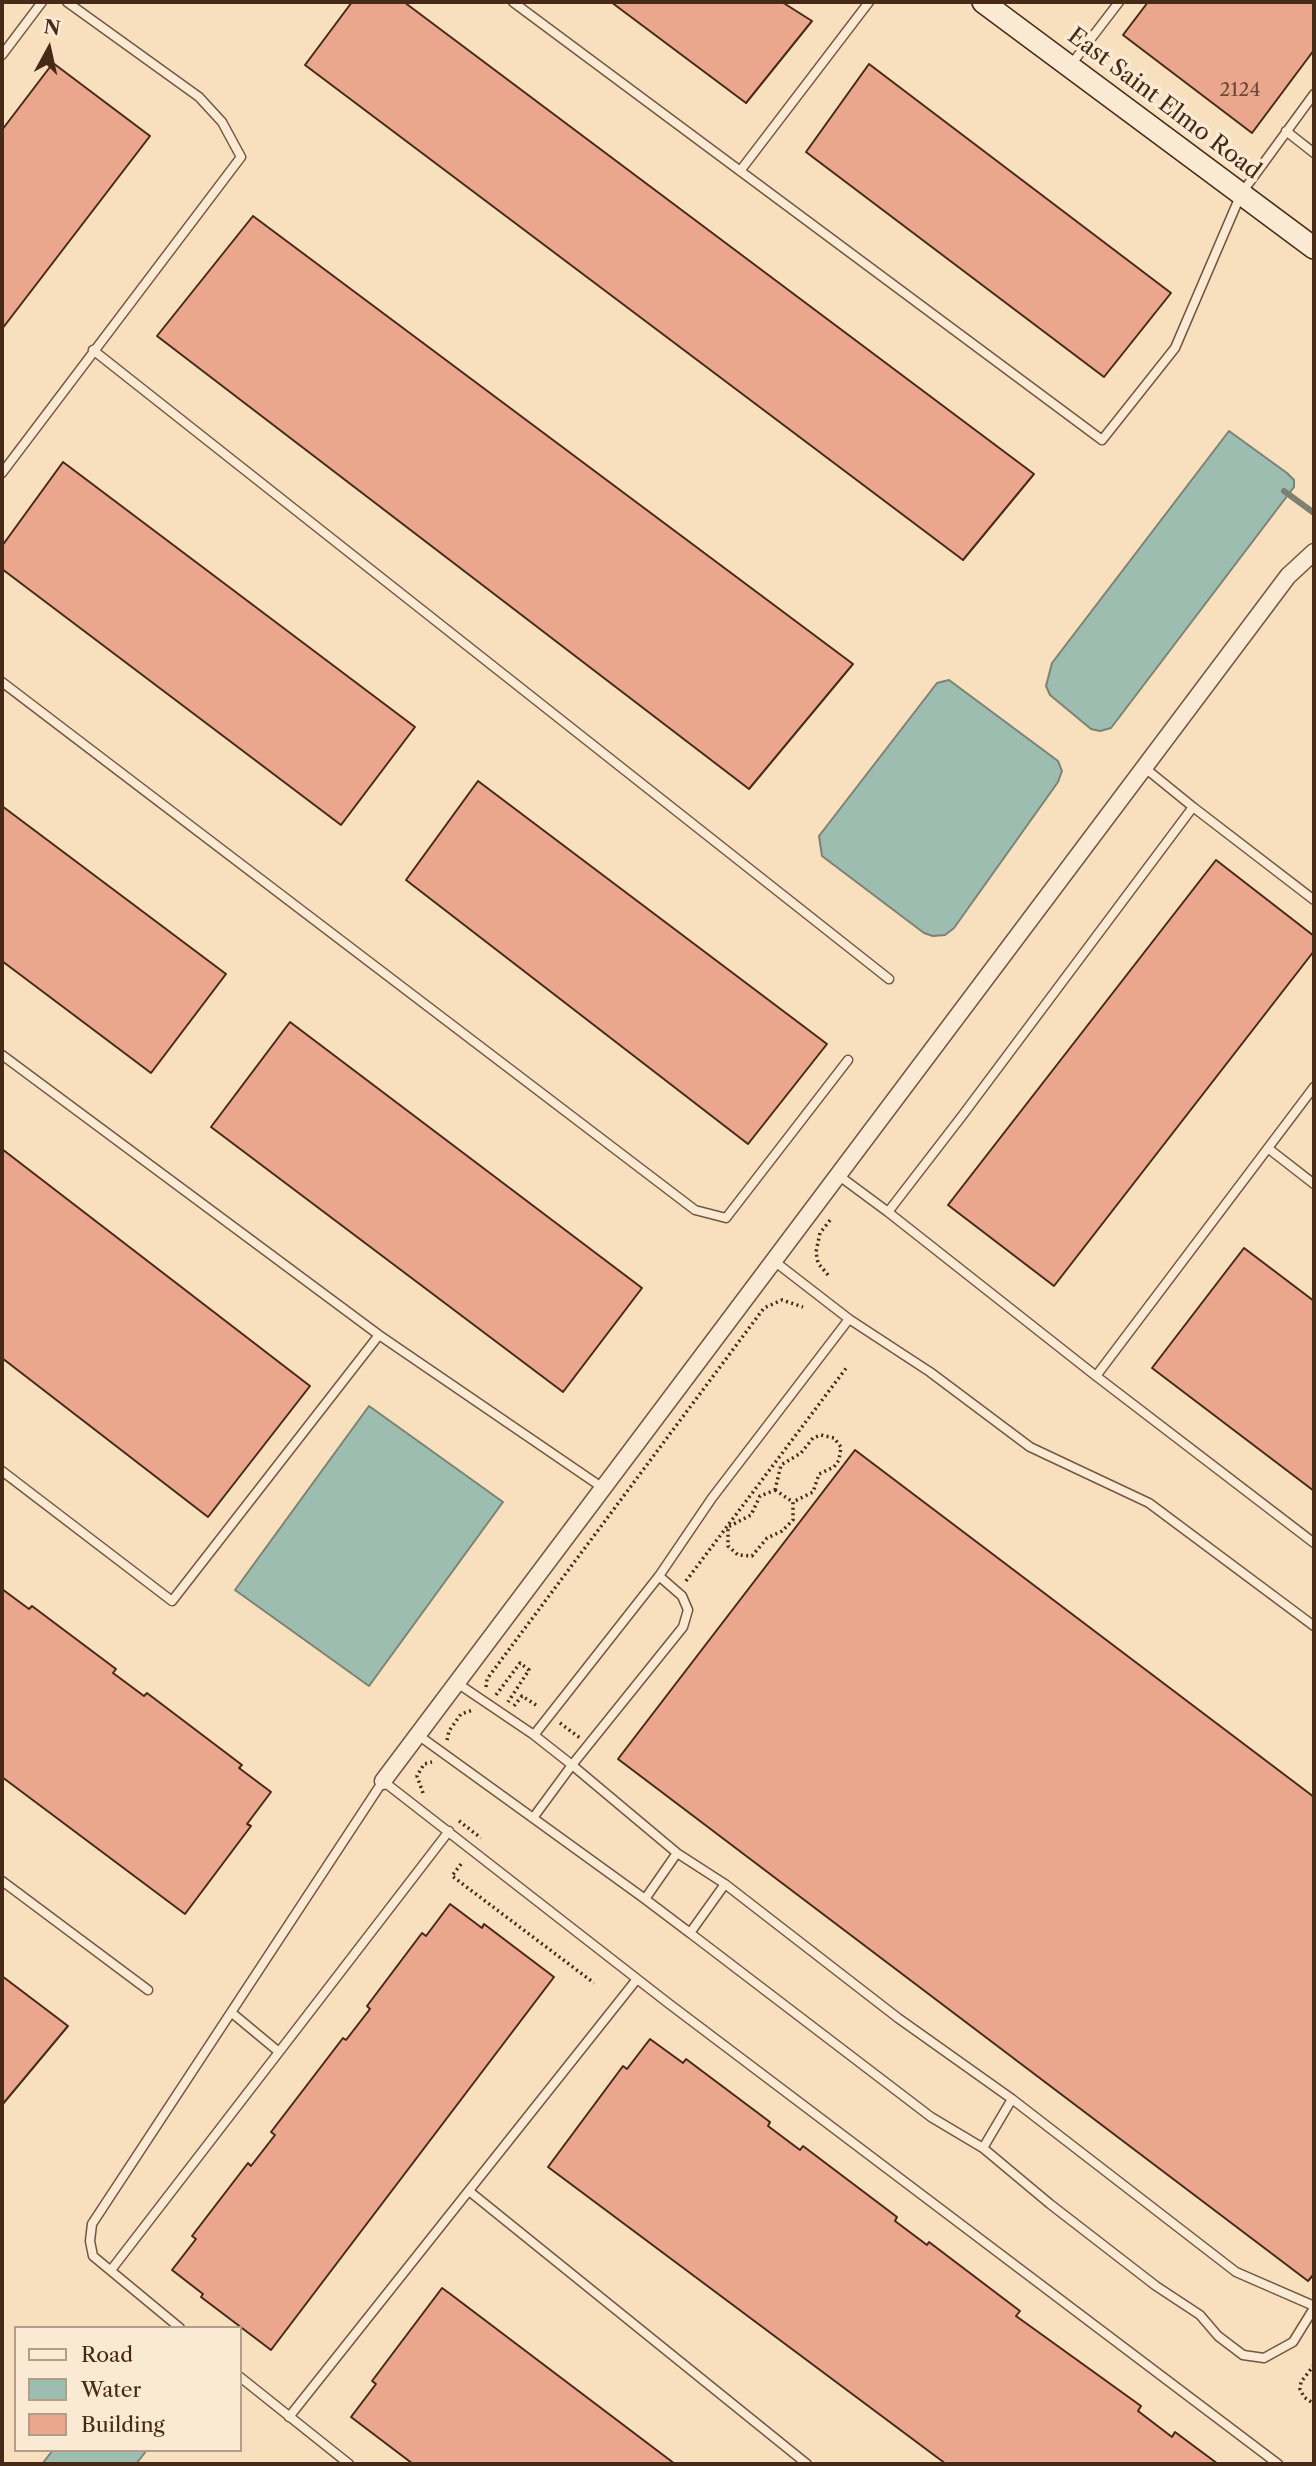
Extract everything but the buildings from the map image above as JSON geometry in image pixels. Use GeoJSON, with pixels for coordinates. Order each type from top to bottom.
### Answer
{"type":"FeatureCollection","features":[{"type":"Feature","properties":{"kind":"street","name":"East Saint Elmo Road"},"geometry":{"type":"LineString","coordinates":[[983,2],[1314,248]]}},
{"type":"Feature","properties":{"kind":"street"},"geometry":{"type":"LineString","coordinates":[[383,1781],[1288,576],[1314,552]]}},
{"type":"Feature","properties":{"kind":"lane"},"geometry":{"type":"LineString","coordinates":[[2,55],[41,2]]}},
{"type":"Feature","properties":{"kind":"lane"},"geometry":{"type":"LineString","coordinates":[[2,472],[241,157],[222,122],[199,97],[67,2]]}},
{"type":"Feature","properties":{"kind":"lane"},"geometry":{"type":"LineString","coordinates":[[513,2],[1102,440],[1175,348],[1241,194],[1314,93]]}},
{"type":"Feature","properties":{"kind":"lane"},"geometry":{"type":"LineString","coordinates":[[740,172],[869,2]]}},
{"type":"Feature","properties":{"kind":"lane"},"geometry":{"type":"LineString","coordinates":[[1070,67],[1119,2]]}},
{"type":"Feature","properties":{"kind":"lane"},"geometry":{"type":"LineString","coordinates":[[1286,131],[1314,153]]}},
{"type":"Feature","properties":{"kind":"lane"},"geometry":{"type":"LineString","coordinates":[[93,350],[889,979]]}},
{"type":"Feature","properties":{"kind":"lane"},"geometry":{"type":"LineString","coordinates":[[2,682],[695,1210],[726,1218],[848,1060]]}},
{"type":"Feature","properties":{"kind":"lane"},"geometry":{"type":"LineString","coordinates":[[1145,768],[1314,900]]}},
{"type":"Feature","properties":{"kind":"lane"},"geometry":{"type":"LineString","coordinates":[[888,1212],[1194,807]]}},
{"type":"Feature","properties":{"kind":"lane"},"geometry":{"type":"LineString","coordinates":[[2,1055],[379,1335],[603,1488]]}},
{"type":"Feature","properties":{"kind":"lane"},"geometry":{"type":"LineString","coordinates":[[1096,1376],[1314,1087]]}},
{"type":"Feature","properties":{"kind":"lane"},"geometry":{"type":"LineString","coordinates":[[1269,1149],[1314,1184]]}},
{"type":"Feature","properties":{"kind":"lane"},"geometry":{"type":"LineString","coordinates":[[838,1175],[1314,1543]]}},
{"type":"Feature","properties":{"kind":"lane"},"geometry":{"type":"LineString","coordinates":[[774,1261],[849,1319],[930,1372],[1030,1447],[1149,1503],[1314,1626]]}},
{"type":"Feature","properties":{"kind":"lane"},"geometry":{"type":"LineString","coordinates":[[534,1735],[659,1576],[712,1498],[849,1319]]}},
{"type":"Feature","properties":{"kind":"lane"},"geometry":{"type":"LineString","coordinates":[[2,1471],[173,1601],[379,1335]]}},
{"type":"Feature","properties":{"kind":"lane"},"geometry":{"type":"LineString","coordinates":[[533,1818],[682,1627],[688,1610],[682,1596],[659,1576]]}},
{"type":"Feature","properties":{"kind":"lane"},"geometry":{"type":"LineString","coordinates":[[418,1735],[645,1899],[932,2117],[983,2148],[1071,2221],[1200,2315],[1218,2336],[1243,2355],[1264,2358],[1293,2342],[1314,2307],[1236,2272],[1012,2099],[878,2003],[725,1884],[677,1853],[534,1735],[457,1683]]}},
{"type":"Feature","properties":{"kind":"lane"},"geometry":{"type":"LineString","coordinates":[[178,2326],[93,2256],[90,2241],[92,2224],[383,1781],[638,1979],[1279,2464]]}},
{"type":"Feature","properties":{"kind":"lane"},"geometry":{"type":"LineString","coordinates":[[111,2270],[449,1831]]}},
{"type":"Feature","properties":{"kind":"lane"},"geometry":{"type":"LineString","coordinates":[[645,1899],[677,1853]]}},
{"type":"Feature","properties":{"kind":"lane"},"geometry":{"type":"LineString","coordinates":[[2,1881],[148,1990]]}},
{"type":"Feature","properties":{"kind":"lane"},"geometry":{"type":"LineString","coordinates":[[690,1933],[725,1884]]}},
{"type":"Feature","properties":{"kind":"lane"},"geometry":{"type":"LineString","coordinates":[[289,2417],[638,1979]]}},
{"type":"Feature","properties":{"kind":"lane"},"geometry":{"type":"LineString","coordinates":[[232,2013],[279,2052]]}},
{"type":"Feature","properties":{"kind":"lane"},"geometry":{"type":"LineString","coordinates":[[983,2148],[1012,2099]]}},
{"type":"Feature","properties":{"kind":"lane"},"geometry":{"type":"LineString","coordinates":[[469,2191],[807,2464]]}},
{"type":"Feature","properties":{"kind":"lane"},"geometry":{"type":"LineString","coordinates":[[242,2379],[349,2464]]}},
{"type":"Feature","properties":{"kind":"path"},"geometry":{"type":"LineString","coordinates":[[828,1275],[818,1263],[816,1252],[820,1233],[831,1219]]}},
{"type":"Feature","properties":{"kind":"path"},"geometry":{"type":"LineString","coordinates":[[541,1709],[522,1696],[514,1706],[506,1701],[529,1670],[520,1663],[494,1698],[488,1694],[487,1679],[764,1308],[782,1300],[803,1307]]}},
{"type":"Feature","properties":{"kind":"path"},"geometry":{"type":"LineString","coordinates":[[685,1583],[847,1367]]}},
{"type":"Feature","properties":{"kind":"path"},"geometry":{"type":"LineString","coordinates":[[775,1490],[781,1465],[802,1453],[813,1438],[821,1435],[834,1438],[841,1447],[839,1460],[834,1467],[819,1474],[813,1492],[793,1502]]}},
{"type":"Feature","properties":{"kind":"path"},"geometry":{"type":"LineString","coordinates":[[728,1527],[751,1515],[760,1496],[775,1490]]}},
{"type":"Feature","properties":{"kind":"path"},"geometry":{"type":"LineString","coordinates":[[728,1527],[727,1540],[732,1551],[746,1557],[752,1556],[767,1538],[789,1527],[795,1513],[793,1502],[775,1490]]}},
{"type":"Feature","properties":{"kind":"path"},"geometry":{"type":"LineString","coordinates":[[450,1745],[449,1731],[464,1711],[472,1709],[481,1715]]}},
{"type":"Feature","properties":{"kind":"path"},"geometry":{"type":"LineString","coordinates":[[560,1723],[581,1740]]}},
{"type":"Feature","properties":{"kind":"path"},"geometry":{"type":"LineString","coordinates":[[431,1799],[418,1788],[417,1776],[428,1762],[438,1763]]}},
{"type":"Feature","properties":{"kind":"path"},"geometry":{"type":"LineString","coordinates":[[451,1814],[481,1838]]}},
{"type":"Feature","properties":{"kind":"path"},"geometry":{"type":"LineString","coordinates":[[461,1864],[452,1876],[594,1983]]}},
{"type":"Feature","properties":{"kind":"path"},"geometry":{"type":"LineString","coordinates":[[1314,2365],[1301,2382],[1300,2389],[1304,2397],[1314,2404]]}},
{"type":"Feature","properties":{"kind":"water"},"geometry":{"type":"Polygon","coordinates":[[[1229,431],[1287,473],[1294,480],[1294,487],[1111,728],[1100,731],[1091,729],[1050,695],[1046,686],[1052,663],[1229,431]]]}},
{"type":"Feature","properties":{"kind":"water"},"geometry":{"type":"Polygon","coordinates":[[[949,680],[1058,761],[1062,771],[1058,782],[954,928],[945,935],[933,936],[924,933],[822,856],[819,836],[937,683],[949,680]]]}},
{"type":"Feature","properties":{"kind":"water"},"geometry":{"type":"Polygon","coordinates":[[[369,1406],[503,1502],[369,1686],[235,1590],[369,1406]]]}},
{"type":"Feature","properties":{"kind":"water"},"geometry":{"type":"Polygon","coordinates":[[[51,2452],[145,2452],[136,2464],[42,2464],[51,2452]]]}},
{"type":"Feature","properties":{"kind":"waterway"},"geometry":{"type":"LineString","coordinates":[[1284,491],[1314,513]]}}]}
